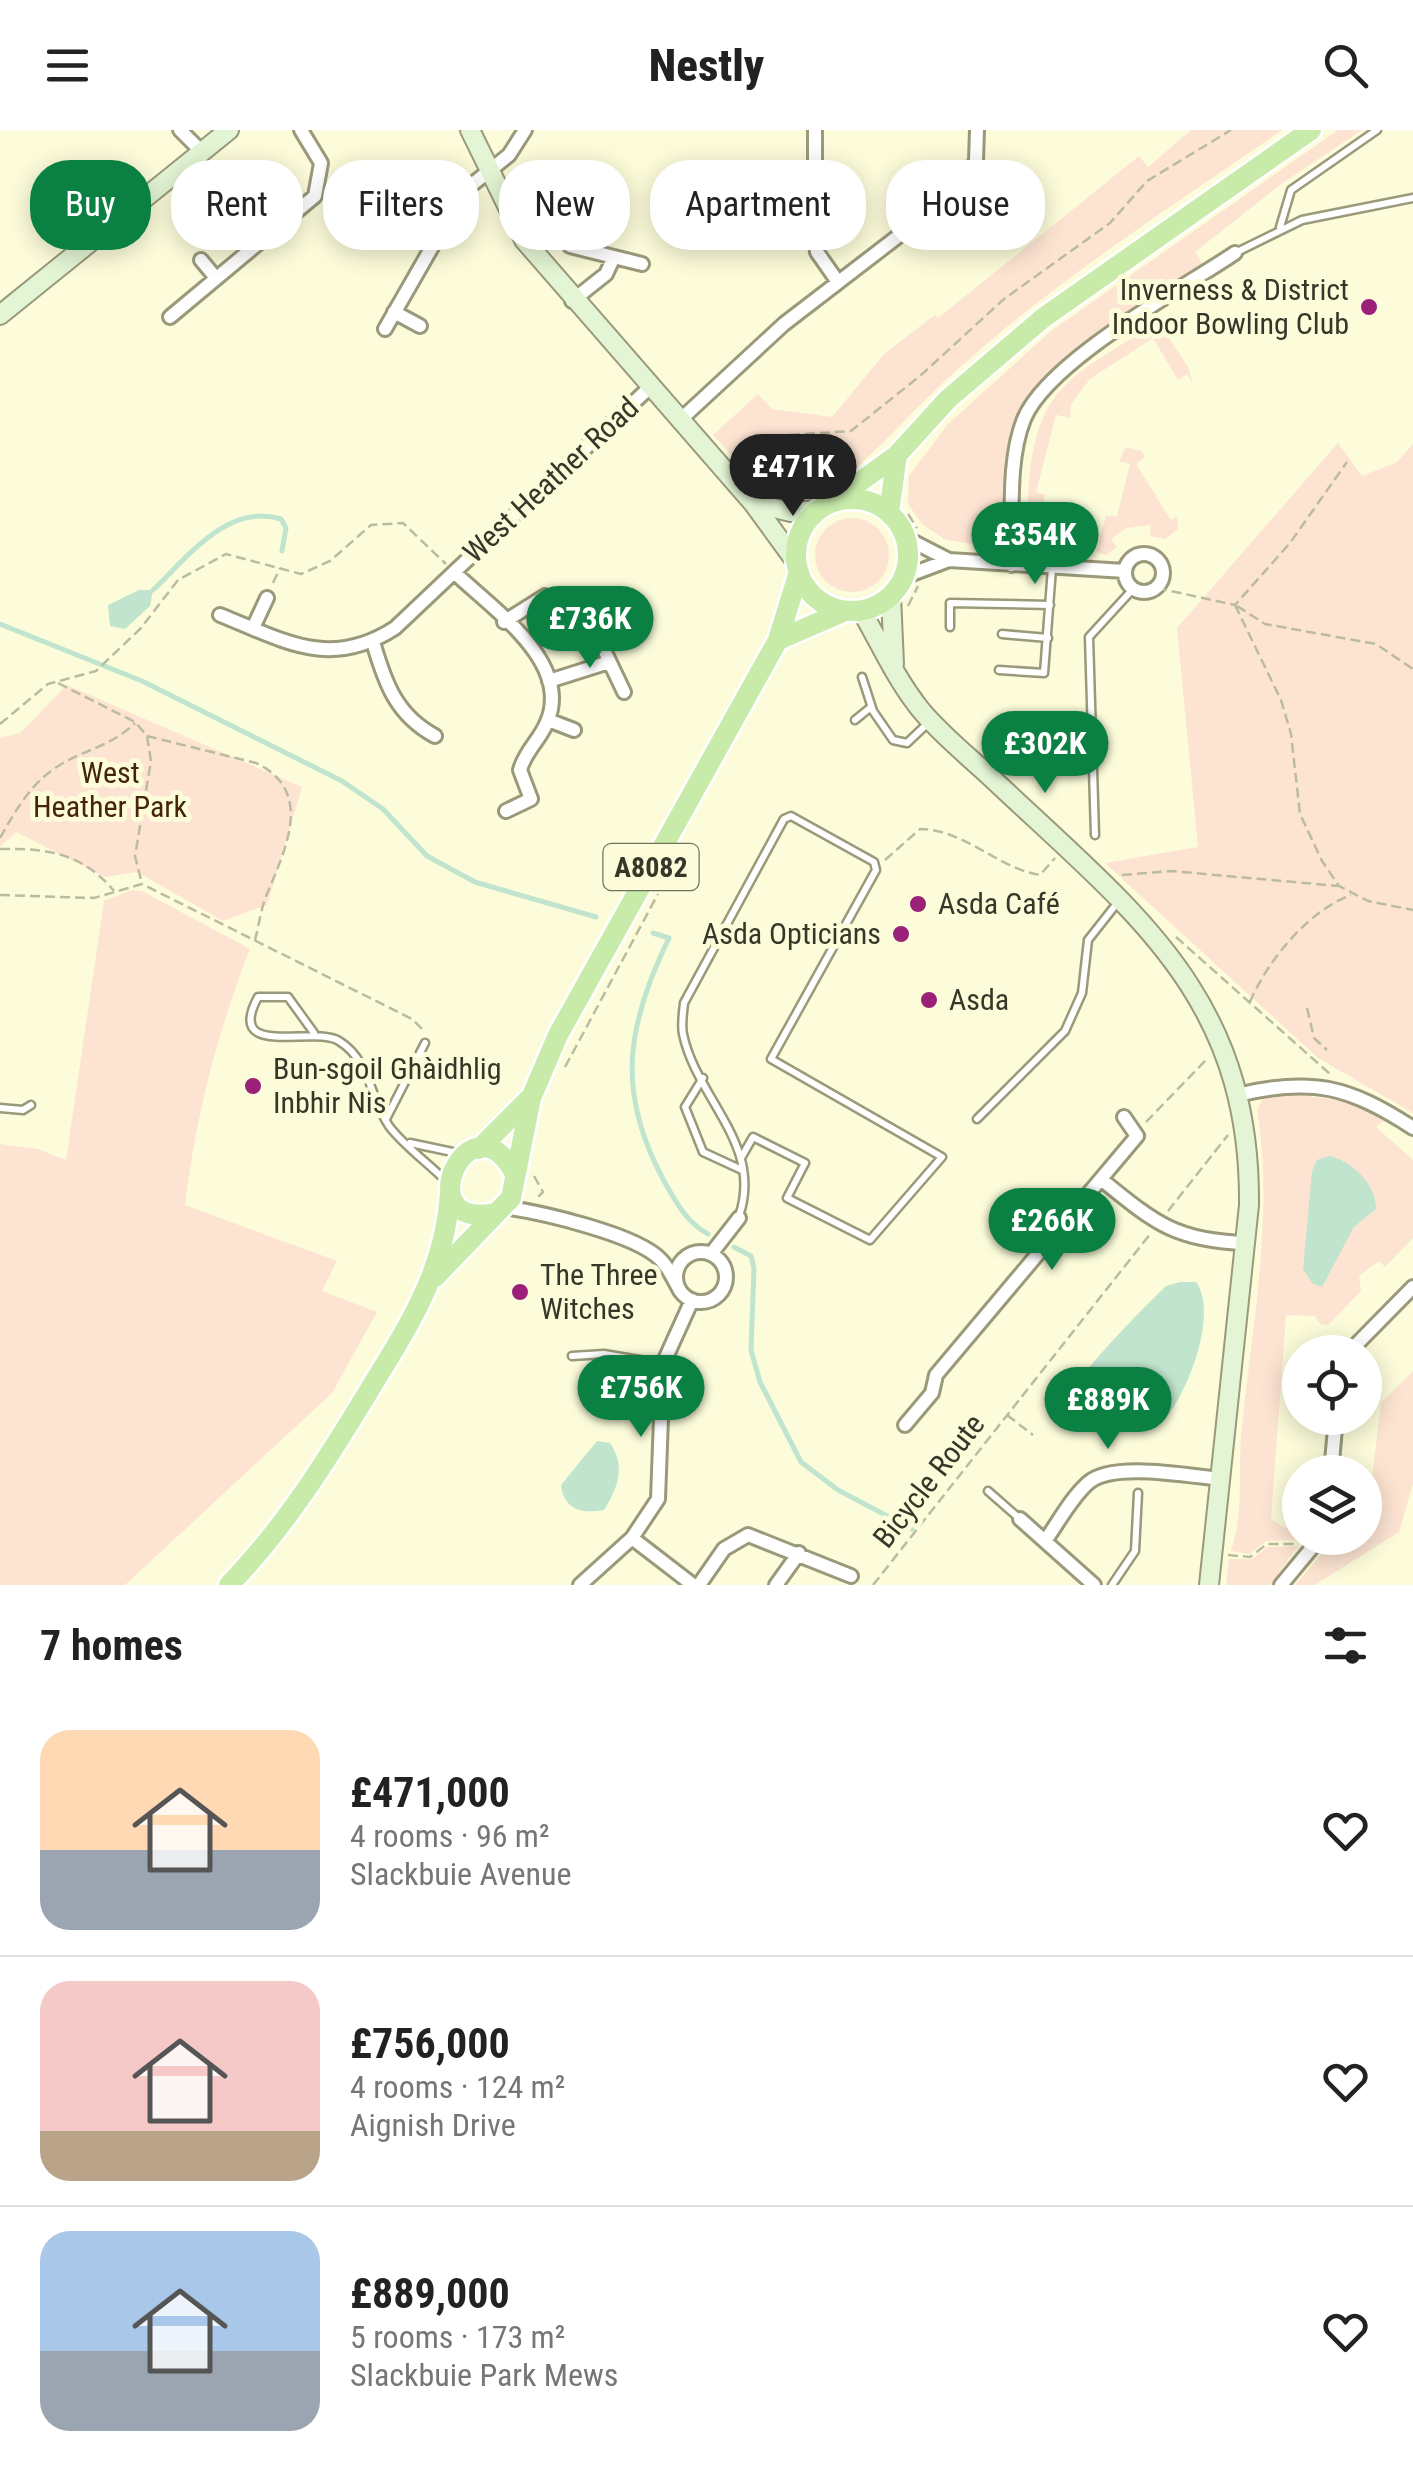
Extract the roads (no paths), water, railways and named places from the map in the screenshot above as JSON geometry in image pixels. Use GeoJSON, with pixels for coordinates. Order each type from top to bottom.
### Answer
{"type":"FeatureCollection","features":[{"type":"Feature","properties":{"kind":"main road","name":"A8082"},"geometry":{"type":"LineString","coordinates":[[228,1585],[290,1516],[326,1464],[435,1277],[499,1210],[519,1174],[531,1098],[558,1034],[778,640],[804,525],[897,455],[948,399],[1043,318],[1311,130]]}},
{"type":"Feature","properties":{"kind":"main road"},"geometry":{"type":"LineString","coordinates":[[778,640],[891,596],[913,579],[912,534],[898,512],[897,455]]}},
{"type":"Feature","properties":{"kind":"main road"},"geometry":{"type":"LineString","coordinates":[[825,506],[862,499],[898,512]]}},
{"type":"Feature","properties":{"kind":"main road"},"geometry":{"type":"LineString","coordinates":[[797,567],[816,598],[853,610]]}},
{"type":"Feature","properties":{"kind":"main road","name":"A8082"},"geometry":{"type":"LineString","coordinates":[[435,1277],[448,1233],[451,1168],[531,1098]]}},
{"type":"Feature","properties":{"kind":"main road"},"geometry":{"type":"LineString","coordinates":[[471,1151],[497,1152],[519,1174]]}},
{"type":"Feature","properties":{"kind":"main road"},"geometry":{"type":"LineString","coordinates":[[450,1189],[466,1211],[499,1210]]}},
{"type":"Feature","properties":{"kind":"street"},"geometry":{"type":"LineString","coordinates":[[180,130],[201,152]]}},
{"type":"Feature","properties":{"kind":"street"},"geometry":{"type":"LineString","coordinates":[[0,314],[229,130]]}},
{"type":"Feature","properties":{"kind":"street"},"geometry":{"type":"LineString","coordinates":[[170,317],[315,196],[321,163],[301,130]]}},
{"type":"Feature","properties":{"kind":"street"},"geometry":{"type":"LineString","coordinates":[[470,130],[487,172],[524,240],[572,300],[753,503],[797,567]]}},
{"type":"Feature","properties":{"kind":"street"},"geometry":{"type":"LineString","coordinates":[[384,329],[464,191],[509,156],[525,130]]}},
{"type":"Feature","properties":{"kind":"street"},"geometry":{"type":"LineString","coordinates":[[815,130],[814,238],[817,252],[838,282]]}},
{"type":"Feature","properties":{"kind":"street"},"geometry":{"type":"LineString","coordinates":[[680,421],[784,324],[957,190],[976,161],[976,130]]}},
{"type":"Feature","properties":{"kind":"street"},"geometry":{"type":"LineString","coordinates":[[584,250],[642,264]]}},
{"type":"Feature","properties":{"kind":"street"},"geometry":{"type":"LineString","coordinates":[[1011,564],[1019,438],[1036,398],[1067,367],[1234,254]]}},
{"type":"Feature","properties":{"kind":"street"},"geometry":{"type":"LineString","coordinates":[[572,300],[606,274],[614,259]]}},
{"type":"Feature","properties":{"kind":"street"},"geometry":{"type":"LineString","coordinates":[[201,260],[216,278]]}},
{"type":"Feature","properties":{"kind":"street"},"geometry":{"type":"LineString","coordinates":[[394,312],[420,326]]}},
{"type":"Feature","properties":{"kind":"street","name":"West Heather Road"},"geometry":{"type":"LineString","coordinates":[[373,642],[454,572],[649,388]]}},
{"type":"Feature","properties":{"kind":"street"},"geometry":{"type":"LineString","coordinates":[[753,503],[792,512],[825,506]]}},
{"type":"Feature","properties":{"kind":"street"},"geometry":{"type":"LineString","coordinates":[[912,534],[949,560],[1125,570]]}},
{"type":"Feature","properties":{"kind":"street"},"geometry":{"type":"LineString","coordinates":[[1136,556],[1154,556],[1164,571],[1156,588],[1145,592],[1133,589],[1125,570],[1136,556]]}},
{"type":"Feature","properties":{"kind":"street"},"geometry":{"type":"LineString","coordinates":[[913,579],[949,560]]}},
{"type":"Feature","properties":{"kind":"street","name":"West Heather Road"},"geometry":{"type":"LineString","coordinates":[[454,572],[532,646],[549,681]]}},
{"type":"Feature","properties":{"kind":"street"},"geometry":{"type":"LineString","coordinates":[[504,622],[545,596]]}},
{"type":"Feature","properties":{"kind":"street"},"geometry":{"type":"LineString","coordinates":[[891,596],[894,669]]}},
{"type":"Feature","properties":{"kind":"street"},"geometry":{"type":"LineString","coordinates":[[253,628],[267,598]]}},
{"type":"Feature","properties":{"kind":"street"},"geometry":{"type":"LineString","coordinates":[[853,610],[931,720],[1115,891],[1153,932],[1194,988],[1228,1058],[1249,1167],[1246,1243],[1209,1585]]}},
{"type":"Feature","properties":{"kind":"street"},"geometry":{"type":"LineString","coordinates":[[220,615],[321,651],[373,642],[395,701],[412,723],[435,736]]}},
{"type":"Feature","properties":{"kind":"street"},"geometry":{"type":"LineString","coordinates":[[595,631],[624,692]]}},
{"type":"Feature","properties":{"kind":"street"},"geometry":{"type":"LineString","coordinates":[[506,812],[531,800],[520,770],[548,720],[549,681],[609,662]]}},
{"type":"Feature","properties":{"kind":"street"},"geometry":{"type":"LineString","coordinates":[[548,720],[574,730]]}},
{"type":"Feature","properties":{"kind":"street"},"geometry":{"type":"LineString","coordinates":[[1237,1095],[1295,1083],[1318,1084],[1363,1099],[1413,1128]]}},
{"type":"Feature","properties":{"kind":"street"},"geometry":{"type":"LineString","coordinates":[[905,1425],[932,1393],[936,1375],[1138,1136],[1124,1117]]}},
{"type":"Feature","properties":{"kind":"street"},"geometry":{"type":"LineString","coordinates":[[519,1174],[536,1209]]}},
{"type":"Feature","properties":{"kind":"street"},"geometry":{"type":"LineString","coordinates":[[1102,1180],[1157,1225],[1198,1240],[1246,1243]]}},
{"type":"Feature","properties":{"kind":"street"},"geometry":{"type":"LineString","coordinates":[[499,1210],[536,1209],[636,1244],[660,1258],[678,1287],[692,1300],[707,1302],[724,1287],[726,1272],[711,1254]]}},
{"type":"Feature","properties":{"kind":"street"},"geometry":{"type":"LineString","coordinates":[[711,1254],[739,1218]]}},
{"type":"Feature","properties":{"kind":"street"},"geometry":{"type":"LineString","coordinates":[[678,1287],[680,1264],[692,1254]]}},
{"type":"Feature","properties":{"kind":"street"},"geometry":{"type":"LineString","coordinates":[[660,1258],[711,1254]]}},
{"type":"Feature","properties":{"kind":"street"},"geometry":{"type":"LineString","coordinates":[[1366,1335],[1413,1287]]}},
{"type":"Feature","properties":{"kind":"street"},"geometry":{"type":"LineString","coordinates":[[580,1585],[632,1538],[658,1499],[663,1364],[692,1300]]}},
{"type":"Feature","properties":{"kind":"street"},"geometry":{"type":"LineString","coordinates":[[1045,1541],[1088,1482],[1100,1475],[1127,1471],[1221,1479]]}},
{"type":"Feature","properties":{"kind":"street"},"geometry":{"type":"LineString","coordinates":[[1020,1519],[1094,1585]]}},
{"type":"Feature","properties":{"kind":"street"},"geometry":{"type":"LineString","coordinates":[[632,1538],[696,1585],[724,1549],[748,1535],[852,1576]]}},
{"type":"Feature","properties":{"kind":"street"},"geometry":{"type":"LineString","coordinates":[[776,1585],[798,1554]]}},
{"type":"Feature","properties":{"kind":"street"},"geometry":{"type":"LineString","coordinates":[[1281,1585],[1306,1555]]}},
{"type":"Feature","properties":{"kind":"lane"},"geometry":{"type":"LineString","coordinates":[[1279,228],[1290,190],[1378,130]]}},
{"type":"Feature","properties":{"kind":"lane"},"geometry":{"type":"LineString","coordinates":[[1234,254],[1279,228],[1330,213],[1413,198]]}},
{"type":"Feature","properties":{"kind":"lane"},"geometry":{"type":"LineString","coordinates":[[999,670],[1044,673],[1052,566]]}},
{"type":"Feature","properties":{"kind":"lane"},"geometry":{"type":"LineString","coordinates":[[1095,835],[1089,638],[1133,589]]}},
{"type":"Feature","properties":{"kind":"lane"},"geometry":{"type":"LineString","coordinates":[[950,627],[950,603],[1050,605]]}},
{"type":"Feature","properties":{"kind":"lane"},"geometry":{"type":"LineString","coordinates":[[1002,634],[1048,638]]}},
{"type":"Feature","properties":{"kind":"lane"},"geometry":{"type":"LineString","coordinates":[[862,677],[871,707],[889,737],[900,744],[910,741],[931,720]]}},
{"type":"Feature","properties":{"kind":"lane"},"geometry":{"type":"LineString","coordinates":[[855,720],[871,707]]}},
{"type":"Feature","properties":{"kind":"lane"},"geometry":{"type":"LineString","coordinates":[[739,1218],[747,1194],[741,1158],[683,1035],[684,1003],[784,819],[791,816],[874,862],[876,870],[771,1058],[942,1157],[870,1240],[787,1198],[805,1163],[752,1138],[741,1158]]}},
{"type":"Feature","properties":{"kind":"lane"},"geometry":{"type":"LineString","coordinates":[[976,1119],[1065,1031],[1082,992],[1088,940],[1115,891]]}},
{"type":"Feature","properties":{"kind":"lane"},"geometry":{"type":"LineString","coordinates":[[314,1033],[288,997],[258,997],[251,1023],[257,1034],[271,1039],[314,1033],[338,1040],[357,1057],[386,1120],[450,1189]]}},
{"type":"Feature","properties":{"kind":"lane"},"geometry":{"type":"LineString","coordinates":[[386,1120],[425,1042]]}},
{"type":"Feature","properties":{"kind":"lane"},"geometry":{"type":"LineString","coordinates":[[703,1078],[686,1106],[703,1152],[743,1170]]}},
{"type":"Feature","properties":{"kind":"lane"},"geometry":{"type":"LineString","coordinates":[[0,1108],[23,1110],[30,1104]]}},
{"type":"Feature","properties":{"kind":"lane"},"geometry":{"type":"LineString","coordinates":[[409,1142],[471,1151]]}},
{"type":"Feature","properties":{"kind":"lane"},"geometry":{"type":"LineString","coordinates":[[572,1356],[604,1354],[663,1364]]}},
{"type":"Feature","properties":{"kind":"lane"},"geometry":{"type":"LineString","coordinates":[[988,1491],[1020,1519]]}},
{"type":"Feature","properties":{"kind":"lane"},"geometry":{"type":"LineString","coordinates":[[1112,1585],[1136,1551],[1138,1494]]}},
{"type":"Feature","properties":{"kind":"waterway"},"geometry":{"type":"LineString","coordinates":[[153,590],[210,536],[243,518],[281,519],[286,528],[282,551]]}},
{"type":"Feature","properties":{"kind":"waterway"},"geometry":{"type":"LineString","coordinates":[[0,624],[142,681],[342,781],[383,809],[427,856],[475,882],[596,917]]}},
{"type":"Feature","properties":{"kind":"waterway"},"geometry":{"type":"LineString","coordinates":[[653,933],[669,938],[654,970],[636,1030],[632,1060],[638,1118],[673,1196],[688,1217],[708,1234]]}},
{"type":"Feature","properties":{"kind":"waterway"},"geometry":{"type":"LineString","coordinates":[[734,1247],[751,1256],[754,1268],[751,1350],[760,1382],[801,1462],[838,1490],[912,1529]]}},
{"type":"Feature","properties":{"kind":"place","name":"Inverness & District Indoor Bowling Club"},"geometry":{"type":"Point","coordinates":[1369,307]}},
{"type":"Feature","properties":{"kind":"place","name":"Asda Café"},"geometry":{"type":"Point","coordinates":[918,904]}},
{"type":"Feature","properties":{"kind":"place","name":"Asda Opticians"},"geometry":{"type":"Point","coordinates":[901,934]}},
{"type":"Feature","properties":{"kind":"place","name":"Asda"},"geometry":{"type":"Point","coordinates":[929,1000]}},
{"type":"Feature","properties":{"kind":"place","name":"Bun-sgoil Ghàidhlig Inbhir Nis"},"geometry":{"type":"Point","coordinates":[253,1086]}},
{"type":"Feature","properties":{"kind":"place","name":"The Three Witches"},"geometry":{"type":"Point","coordinates":[520,1292]}},
{"type":"Feature","properties":{"kind":"park label","name":"West Heather Park"},"geometry":{"type":"Point","coordinates":[110,790]}}]}
